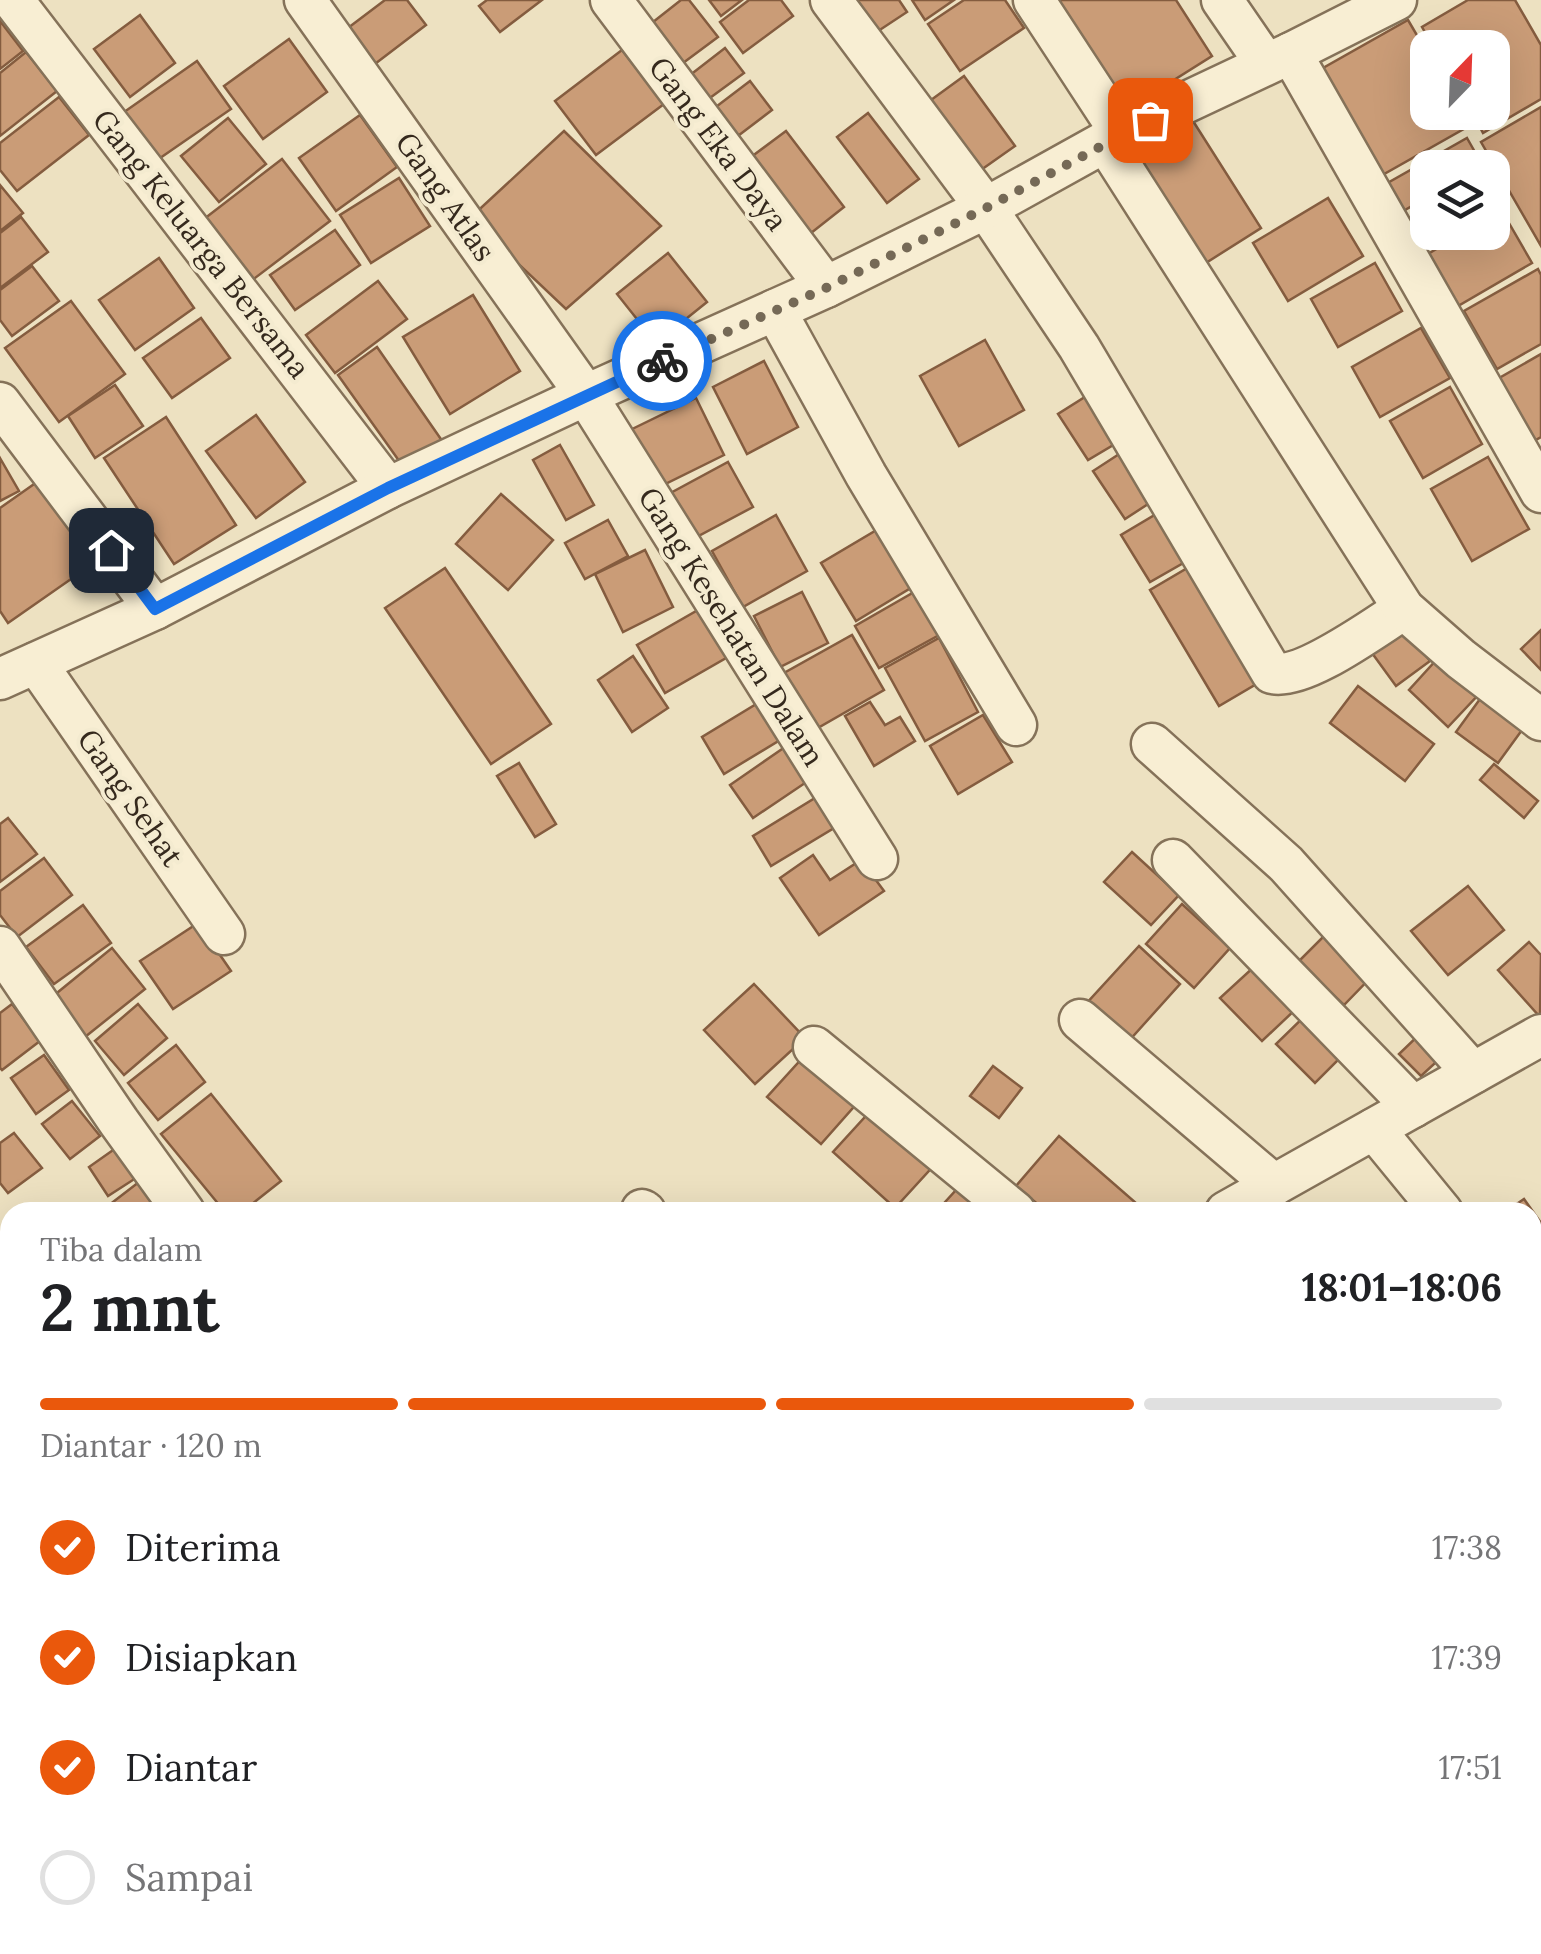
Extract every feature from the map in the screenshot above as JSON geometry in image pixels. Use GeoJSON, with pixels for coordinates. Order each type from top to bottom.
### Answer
{"type":"FeatureCollection","features":[{"type":"Feature","properties":{"kind":"street","name":"Gang Keluarga Bersama"},"geometry":{"type":"LineString","coordinates":[[13,0],[388,488]]}},
{"type":"Feature","properties":{"kind":"street","name":"Gang Atlas"},"geometry":{"type":"LineString","coordinates":[[305,0],[586,395]]}},
{"type":"Feature","properties":{"kind":"street","name":"Gang Eka Daya"},"geometry":{"type":"LineString","coordinates":[[611,0],[826,288]]}},
{"type":"Feature","properties":{"kind":"street"},"geometry":{"type":"LineString","coordinates":[[831,0],[986,208],[1079,348],[1272,673],[1282,675],[1314,665],[1404,609]]}},
{"type":"Feature","properties":{"kind":"street"},"geometry":{"type":"LineString","coordinates":[[1034,0],[1113,138],[1404,609],[1541,720]]}},
{"type":"Feature","properties":{"kind":"street"},"geometry":{"type":"LineString","coordinates":[[1222,0],[1279,59],[1541,492]]}},
{"type":"Feature","properties":{"kind":"street"},"geometry":{"type":"LineString","coordinates":[[18,671],[155,609],[388,488],[826,288],[986,208],[1113,138],[1396,0]]}},
{"type":"Feature","properties":{"kind":"street"},"geometry":{"type":"LineString","coordinates":[[775,310],[866,476],[1016,725]]}},
{"type":"Feature","properties":{"kind":"street","name":"Gang Kesehatan Dalam"},"geometry":{"type":"LineString","coordinates":[[586,395],[877,859]]}},
{"type":"Feature","properties":{"kind":"street"},"geometry":{"type":"LineString","coordinates":[[0,403],[155,609]]}},
{"type":"Feature","properties":{"kind":"street","name":"Gang Sehat"},"geometry":{"type":"LineString","coordinates":[[18,671],[224,934]]}},
{"type":"Feature","properties":{"kind":"street"},"geometry":{"type":"LineString","coordinates":[[1152,744],[1286,864],[1473,1073]]}},
{"type":"Feature","properties":{"kind":"street"},"geometry":{"type":"LineString","coordinates":[[1172,860],[1413,1107]]}},
{"type":"Feature","properties":{"kind":"street"},"geometry":{"type":"LineString","coordinates":[[0,946],[177,1202]]}},
{"type":"Feature","properties":{"kind":"street"},"geometry":{"type":"LineString","coordinates":[[1080,1020],[1274,1185]]}},
{"type":"Feature","properties":{"kind":"street"},"geometry":{"type":"LineString","coordinates":[[1244,1202],[1541,1035]]}},
{"type":"Feature","properties":{"kind":"street"},"geometry":{"type":"LineString","coordinates":[[814,1047],[1003,1202]]}},
{"type":"Feature","properties":{"kind":"street"},"geometry":{"type":"LineString","coordinates":[[1374,1129],[1434,1202]]}},
{"type":"Feature","properties":{"kind":"building"},"geometry":{"type":"Polygon","coordinates":[[[385,0],[407,0],[426,25],[367,70],[340,34],[385,0]]]}},
{"type":"Feature","properties":{"kind":"building"},"geometry":{"type":"Polygon","coordinates":[[[487,0],[542,0],[500,32],[479,6],[487,0]]]}},
{"type":"Feature","properties":{"kind":"building"},"geometry":{"type":"Polygon","coordinates":[[[681,0],[689,0],[718,37],[679,66],[648,26],[681,0]]]}},
{"type":"Feature","properties":{"kind":"building"},"geometry":{"type":"Polygon","coordinates":[[[709,0],[742,0],[721,16],[709,0]]]}},
{"type":"Feature","properties":{"kind":"building"},"geometry":{"type":"Polygon","coordinates":[[[749,0],[781,0],[793,16],[743,53],[720,22],[749,0]]]}},
{"type":"Feature","properties":{"kind":"building"},"geometry":{"type":"Polygon","coordinates":[[[840,0],[899,0],[907,12],[866,39],[840,0]]]}},
{"type":"Feature","properties":{"kind":"building"},"geometry":{"type":"Polygon","coordinates":[[[912,0],[954,0],[925,20],[912,0]]]}},
{"type":"Feature","properties":{"kind":"building"},"geometry":{"type":"Polygon","coordinates":[[[964,0],[1005,0],[1024,28],[960,71],[928,24],[964,0]]]}},
{"type":"Feature","properties":{"kind":"building"},"geometry":{"type":"Polygon","coordinates":[[[1062,0],[1176,0],[1212,56],[1123,112],[1054,5],[1062,0]]]}},
{"type":"Feature","properties":{"kind":"building"},"geometry":{"type":"Polygon","coordinates":[[[1468,0],[1515,0],[1541,45],[1541,99],[1510,117],[1510,30],[1422,27],[1468,0]]]}},
{"type":"Feature","properties":{"kind":"building"},"geometry":{"type":"Polygon","coordinates":[[[140,15],[175,63],[130,97],[94,49],[140,15]]]}},
{"type":"Feature","properties":{"kind":"building"},"geometry":{"type":"Polygon","coordinates":[[[1408,20],[1414,30],[1410,30],[1410,130],[1462,130],[1427,150],[1410,150],[1410,159],[1377,178],[1316,72],[1408,20]]]}},
{"type":"Feature","properties":{"kind":"building"},"geometry":{"type":"Polygon","coordinates":[[[0,21],[23,51],[0,69],[0,21]]]}},
{"type":"Feature","properties":{"kind":"building"},"geometry":{"type":"Polygon","coordinates":[[[289,39],[327,92],[263,139],[224,86],[289,39]]]}},
{"type":"Feature","properties":{"kind":"building"},"geometry":{"type":"Polygon","coordinates":[[[725,48],[744,73],[703,103],[685,79],[725,48]]]}},
{"type":"Feature","properties":{"kind":"building"},"geometry":{"type":"Polygon","coordinates":[[[622,50],[664,104],[596,155],[555,101],[622,50]]]}},
{"type":"Feature","properties":{"kind":"building"},"geometry":{"type":"Polygon","coordinates":[[[26,52],[57,91],[0,136],[0,73],[26,52]]]}},
{"type":"Feature","properties":{"kind":"building"},"geometry":{"type":"Polygon","coordinates":[[[197,61],[231,109],[150,165],[117,117],[197,61]]]}},
{"type":"Feature","properties":{"kind":"building"},"geometry":{"type":"Polygon","coordinates":[[[964,76],[1015,146],[971,177],[920,108],[964,76]]]}},
{"type":"Feature","properties":{"kind":"building"},"geometry":{"type":"Polygon","coordinates":[[[750,81],[772,110],[726,145],[704,116],[750,81]]]}},
{"type":"Feature","properties":{"kind":"building"},"geometry":{"type":"Polygon","coordinates":[[[59,97],[89,135],[17,191],[0,170],[0,143],[59,97]]]}},
{"type":"Feature","properties":{"kind":"building"},"geometry":{"type":"Polygon","coordinates":[[[1541,107],[1541,246],[1510,192],[1510,150],[1486,150],[1481,142],[1502,130],[1510,130],[1510,125],[1541,107]]]}},
{"type":"Feature","properties":{"kind":"building"},"geometry":{"type":"Polygon","coordinates":[[[868,113],[919,179],[887,203],[837,137],[868,113]]]}},
{"type":"Feature","properties":{"kind":"building"},"geometry":{"type":"Polygon","coordinates":[[[360,115],[397,167],[336,211],[299,158],[360,115]]]}},
{"type":"Feature","properties":{"kind":"building"},"geometry":{"type":"Polygon","coordinates":[[[228,118],[266,164],[219,202],[181,156],[228,118]]]}},
{"type":"Feature","properties":{"kind":"building"},"geometry":{"type":"Polygon","coordinates":[[[1193,121],[1261,228],[1198,268],[1130,159],[1193,121]]]}},
{"type":"Feature","properties":{"kind":"building"},"geometry":{"type":"Polygon","coordinates":[[[564,131],[661,226],[566,309],[470,218],[564,131]]]}},
{"type":"Feature","properties":{"kind":"building"},"geometry":{"type":"Polygon","coordinates":[[[786,131],[844,207],[806,237],[747,160],[786,131]]]}},
{"type":"Feature","properties":{"kind":"building"},"geometry":{"type":"Polygon","coordinates":[[[1467,138],[1474,150],[1446,150],[1467,138]]]}},
{"type":"Feature","properties":{"kind":"building"},"geometry":{"type":"Polygon","coordinates":[[[282,159],[330,221],[251,281],[204,219],[282,159]]]}},
{"type":"Feature","properties":{"kind":"building"},"geometry":{"type":"Polygon","coordinates":[[[1410,170],[1410,207],[1393,217],[1377,189],[1410,170]]]}},
{"type":"Feature","properties":{"kind":"building"},"geometry":{"type":"Polygon","coordinates":[[[399,178],[430,226],[371,263],[340,215],[399,178]]]}},
{"type":"Feature","properties":{"kind":"building"},"geometry":{"type":"Polygon","coordinates":[[[0,185],[23,213],[0,231],[0,185]]]}},
{"type":"Feature","properties":{"kind":"building"},"geometry":{"type":"Polygon","coordinates":[[[1328,198],[1363,256],[1288,301],[1253,243],[1328,198]]]}},
{"type":"Feature","properties":{"kind":"building"},"geometry":{"type":"Polygon","coordinates":[[[21,217],[48,252],[0,288],[0,233],[21,217]]]}},
{"type":"Feature","properties":{"kind":"building"},"geometry":{"type":"Polygon","coordinates":[[[1510,225],[1532,263],[1458,306],[1428,254],[1435,250],[1510,250],[1510,225]]]}},
{"type":"Feature","properties":{"kind":"building"},"geometry":{"type":"Polygon","coordinates":[[[335,230],[360,265],[295,310],[270,275],[335,230]]]}},
{"type":"Feature","properties":{"kind":"building"},"geometry":{"type":"Polygon","coordinates":[[[668,253],[707,302],[656,343],[617,294],[668,253]]]}},
{"type":"Feature","properties":{"kind":"building"},"geometry":{"type":"Polygon","coordinates":[[[159,258],[194,308],[135,350],[99,300],[159,258]]]}},
{"type":"Feature","properties":{"kind":"building"},"geometry":{"type":"Polygon","coordinates":[[[1375,263],[1402,311],[1338,347],[1311,299],[1375,263]]]}},
{"type":"Feature","properties":{"kind":"building"},"geometry":{"type":"Polygon","coordinates":[[[32,266],[59,301],[12,336],[0,320],[0,290],[32,266]]]}},
{"type":"Feature","properties":{"kind":"building"},"geometry":{"type":"Polygon","coordinates":[[[1538,269],[1541,344],[1497,369],[1464,311],[1538,269]]]}},
{"type":"Feature","properties":{"kind":"building"},"geometry":{"type":"Polygon","coordinates":[[[378,281],[407,319],[335,373],[306,335],[378,281]]]}},
{"type":"Feature","properties":{"kind":"building"},"geometry":{"type":"Polygon","coordinates":[[[473,295],[520,371],[450,414],[403,337],[473,295]]]}},
{"type":"Feature","properties":{"kind":"building"},"geometry":{"type":"Polygon","coordinates":[[[71,301],[125,374],[59,422],[5,348],[71,301]]]}},
{"type":"Feature","properties":{"kind":"building"},"geometry":{"type":"Polygon","coordinates":[[[201,318],[230,358],[172,398],[143,358],[201,318]]]}},
{"type":"Feature","properties":{"kind":"building"},"geometry":{"type":"Polygon","coordinates":[[[1421,328],[1450,378],[1380,417],[1352,367],[1421,328]]]}},
{"type":"Feature","properties":{"kind":"building"},"geometry":{"type":"Polygon","coordinates":[[[985,340],[1024,410],[959,446],[920,376],[985,340]]]}},
{"type":"Feature","properties":{"kind":"building"},"geometry":{"type":"Polygon","coordinates":[[[377,347],[445,445],[407,472],[338,375],[377,347]]]}},
{"type":"Feature","properties":{"kind":"building"},"geometry":{"type":"Polygon","coordinates":[[[1541,354],[1541,437],[1530,443],[1494,381],[1541,354]]]}},
{"type":"Feature","properties":{"kind":"building"},"geometry":{"type":"Polygon","coordinates":[[[764,361],[798,427],[747,454],[713,387],[764,361]]]}},
{"type":"Feature","properties":{"kind":"building"},"geometry":{"type":"Polygon","coordinates":[[[115,385],[143,426],[95,458],[68,416],[115,385]]]}},
{"type":"Feature","properties":{"kind":"building"},"geometry":{"type":"Polygon","coordinates":[[[1450,387],[1482,444],[1423,478],[1390,421],[1450,387]]]}},
{"type":"Feature","properties":{"kind":"building"},"geometry":{"type":"Polygon","coordinates":[[[1096,390],[1125,438],[1088,460],[1058,414],[1096,390]]]}},
{"type":"Feature","properties":{"kind":"building"},"geometry":{"type":"Polygon","coordinates":[[[696,398],[724,455],[651,491],[622,434],[696,398]]]}},
{"type":"Feature","properties":{"kind":"building"},"geometry":{"type":"Polygon","coordinates":[[[256,415],[305,482],[256,518],[206,451],[256,415]]]}},
{"type":"Feature","properties":{"kind":"building"},"geometry":{"type":"Polygon","coordinates":[[[166,417],[236,525],[174,564],[104,458],[166,417]]]}},
{"type":"Feature","properties":{"kind":"building"},"geometry":{"type":"Polygon","coordinates":[[[560,445],[594,505],[566,520],[533,460],[560,445]]]}},
{"type":"Feature","properties":{"kind":"building"},"geometry":{"type":"Polygon","coordinates":[[[1130,447],[1162,495],[1125,519],[1093,471],[1130,447]]]}},
{"type":"Feature","properties":{"kind":"building"},"geometry":{"type":"Polygon","coordinates":[[[1488,457],[1529,529],[1472,561],[1431,489],[1488,457]]]}},
{"type":"Feature","properties":{"kind":"building"},"geometry":{"type":"Polygon","coordinates":[[[0,458],[19,491],[0,501],[0,458]]]}},
{"type":"Feature","properties":{"kind":"building"},"geometry":{"type":"Polygon","coordinates":[[[728,462],[753,507],[689,541],[665,496],[728,462]]]}},
{"type":"Feature","properties":{"kind":"building"},"geometry":{"type":"Polygon","coordinates":[[[37,482],[94,563],[8,623],[0,611],[0,508],[37,482]]]}},
{"type":"Feature","properties":{"kind":"building"},"geometry":{"type":"Polygon","coordinates":[[[501,494],[553,540],[508,590],[456,544],[501,494]]]}},
{"type":"Feature","properties":{"kind":"building"},"geometry":{"type":"Polygon","coordinates":[[[1163,510],[1192,558],[1150,582],[1121,535],[1163,510]]]}},
{"type":"Feature","properties":{"kind":"building"},"geometry":{"type":"Polygon","coordinates":[[[776,515],[807,571],[743,607],[712,551],[776,515]]]}},
{"type":"Feature","properties":{"kind":"building"},"geometry":{"type":"Polygon","coordinates":[[[608,520],[628,556],[585,579],[565,543],[608,520]]]}},
{"type":"Feature","properties":{"kind":"building"},"geometry":{"type":"Polygon","coordinates":[[[880,528],[914,586],[856,621],[821,563],[880,528]]]}},
{"type":"Feature","properties":{"kind":"building"},"geometry":{"type":"Polygon","coordinates":[[[645,550],[673,607],[623,632],[595,574],[645,550]]]}},
{"type":"Feature","properties":{"kind":"building"},"geometry":{"type":"Polygon","coordinates":[[[1201,560],[1270,676],[1219,706],[1150,590],[1201,560]]]}},
{"type":"Feature","properties":{"kind":"building"},"geometry":{"type":"Polygon","coordinates":[[[445,568],[551,724],[491,764],[385,608],[445,568]]]}},
{"type":"Feature","properties":{"kind":"building"},"geometry":{"type":"Polygon","coordinates":[[[916,591],[941,634],[879,668],[855,626],[916,591]]]}},
{"type":"Feature","properties":{"kind":"building"},"geometry":{"type":"Polygon","coordinates":[[[802,592],[828,643],[780,667],[754,616],[802,592]]]}},
{"type":"Feature","properties":{"kind":"building"},"geometry":{"type":"Polygon","coordinates":[[[705,606],[733,654],[665,693],[637,645],[705,606]]]}},
{"type":"Feature","properties":{"kind":"building"},"geometry":{"type":"Polygon","coordinates":[[[1398,618],[1430,661],[1396,686],[1364,642],[1398,618]]]}},
{"type":"Feature","properties":{"kind":"building"},"geometry":{"type":"Polygon","coordinates":[[[1541,630],[1541,670],[1521,649],[1541,630]]]}},
{"type":"Feature","properties":{"kind":"building"},"geometry":{"type":"Polygon","coordinates":[[[852,635],[884,690],[816,729],[784,673],[852,635]]]}},
{"type":"Feature","properties":{"kind":"building"},"geometry":{"type":"Polygon","coordinates":[[[939,638],[978,712],[925,741],[885,668],[939,638]]]}},
{"type":"Feature","properties":{"kind":"building"},"geometry":{"type":"Polygon","coordinates":[[[633,656],[668,708],[632,732],[598,680],[633,656]]]}},
{"type":"Feature","properties":{"kind":"building"},"geometry":{"type":"Polygon","coordinates":[[[1439,657],[1479,694],[1448,727],[1409,690],[1439,657]]]}},
{"type":"Feature","properties":{"kind":"building"},"geometry":{"type":"Polygon","coordinates":[[[1358,686],[1434,744],[1405,781],[1330,723],[1358,686]]]}},
{"type":"Feature","properties":{"kind":"building"},"geometry":{"type":"Polygon","coordinates":[[[1480,699],[1522,730],[1498,763],[1456,732],[1480,699]]]}},
{"type":"Feature","properties":{"kind":"building"},"geometry":{"type":"Polygon","coordinates":[[[870,702],[885,725],[900,717],[915,741],[874,766],[845,716],[870,702]]]}},
{"type":"Feature","properties":{"kind":"building"},"geometry":{"type":"Polygon","coordinates":[[[758,703],[780,740],[724,774],[702,737],[758,703]]]}},
{"type":"Feature","properties":{"kind":"building"},"geometry":{"type":"Polygon","coordinates":[[[983,715],[1012,762],[958,794],[930,746],[983,715]]]}},
{"type":"Feature","properties":{"kind":"building"},"geometry":{"type":"Polygon","coordinates":[[[785,747],[808,781],[753,818],[730,785],[785,747]]]}},
{"type":"Feature","properties":{"kind":"building"},"geometry":{"type":"Polygon","coordinates":[[[519,763],[556,824],[535,837],[497,776],[519,763]]]}},
{"type":"Feature","properties":{"kind":"building"},"geometry":{"type":"Polygon","coordinates":[[[1494,764],[1538,801],[1524,818],[1480,780],[1494,764]]]}},
{"type":"Feature","properties":{"kind":"building"},"geometry":{"type":"Polygon","coordinates":[[[815,798],[834,828],[771,866],[753,836],[815,798]]]}},
{"type":"Feature","properties":{"kind":"building"},"geometry":{"type":"Polygon","coordinates":[[[8,818],[37,854],[0,882],[0,824],[8,818]]]}},
{"type":"Feature","properties":{"kind":"building"},"geometry":{"type":"Polygon","coordinates":[[[1132,852],[1179,895],[1151,925],[1104,882],[1132,852]]]}},
{"type":"Feature","properties":{"kind":"building"},"geometry":{"type":"Polygon","coordinates":[[[813,855],[830,880],[861,860],[884,891],[819,935],[780,878],[813,855]]]}},
{"type":"Feature","properties":{"kind":"building"},"geometry":{"type":"Polygon","coordinates":[[[44,858],[72,895],[17,937],[0,915],[0,891],[44,858]]]}},
{"type":"Feature","properties":{"kind":"building"},"geometry":{"type":"Polygon","coordinates":[[[1468,886],[1504,930],[1448,975],[1411,931],[1468,886]]]}},
{"type":"Feature","properties":{"kind":"building"},"geometry":{"type":"Polygon","coordinates":[[[1182,904],[1230,948],[1194,988],[1146,944],[1182,904]]]}},
{"type":"Feature","properties":{"kind":"building"},"geometry":{"type":"Polygon","coordinates":[[[83,905],[111,943],[54,984],[26,947],[83,905]]]}},
{"type":"Feature","properties":{"kind":"building"},"geometry":{"type":"Polygon","coordinates":[[[198,923],[231,971],[173,1009],[140,961],[198,923]]]}},
{"type":"Feature","properties":{"kind":"building"},"geometry":{"type":"Polygon","coordinates":[[[1330,930],[1375,973],[1344,1005],[1298,962],[1330,930]]]}},
{"type":"Feature","properties":{"kind":"building"},"geometry":{"type":"Polygon","coordinates":[[[1529,942],[1541,955],[1540,1017],[1498,970],[1529,942]]]}},
{"type":"Feature","properties":{"kind":"building"},"geometry":{"type":"Polygon","coordinates":[[[1139,946],[1180,984],[1127,1043],[1085,1005],[1139,946]]]}},
{"type":"Feature","properties":{"kind":"building"},"geometry":{"type":"Polygon","coordinates":[[[112,948],[145,989],[85,1037],[52,997],[112,948]]]}},
{"type":"Feature","properties":{"kind":"building"},"geometry":{"type":"Polygon","coordinates":[[[1256,965],[1297,1008],[1262,1041],[1220,998],[1256,965]]]}},
{"type":"Feature","properties":{"kind":"building"},"geometry":{"type":"Polygon","coordinates":[[[754,984],[805,1038],[755,1084],[704,1030],[754,984]]]}},
{"type":"Feature","properties":{"kind":"building"},"geometry":{"type":"Polygon","coordinates":[[[12,1004],[40,1041],[2,1070],[0,1013],[12,1004]]]}},
{"type":"Feature","properties":{"kind":"building"},"geometry":{"type":"Polygon","coordinates":[[[138,1004],[167,1038],[124,1075],[95,1041],[138,1004]]]}},
{"type":"Feature","properties":{"kind":"building"},"geometry":{"type":"Polygon","coordinates":[[[1310,1011],[1348,1050],[1315,1083],[1276,1044],[1310,1011]]]}},
{"type":"Feature","properties":{"kind":"building"},"geometry":{"type":"Polygon","coordinates":[[[1424,1030],[1446,1053],[1421,1076],[1399,1054],[1424,1030]]]}},
{"type":"Feature","properties":{"kind":"building"},"geometry":{"type":"Polygon","coordinates":[[[176,1045],[205,1082],[158,1120],[128,1083],[176,1045]]]}},
{"type":"Feature","properties":{"kind":"building"},"geometry":{"type":"Polygon","coordinates":[[[806,1054],[859,1101],[821,1144],[767,1097],[806,1054]]]}},
{"type":"Feature","properties":{"kind":"building"},"geometry":{"type":"Polygon","coordinates":[[[44,1055],[69,1090],[36,1114],[11,1078],[44,1055]]]}},
{"type":"Feature","properties":{"kind":"building"},"geometry":{"type":"Polygon","coordinates":[[[993,1066],[1022,1088],[999,1118],[970,1096],[993,1066]]]}},
{"type":"Feature","properties":{"kind":"building"},"geometry":{"type":"Polygon","coordinates":[[[211,1094],[281,1181],[255,1202],[217,1202],[161,1134],[211,1094]]]}},
{"type":"Feature","properties":{"kind":"building"},"geometry":{"type":"Polygon","coordinates":[[[72,1101],[100,1136],[70,1159],[42,1124],[72,1101]]]}},
{"type":"Feature","properties":{"kind":"building"},"geometry":{"type":"Polygon","coordinates":[[[875,1106],[937,1162],[900,1202],[888,1202],[833,1152],[875,1106]]]}},
{"type":"Feature","properties":{"kind":"building"},"geometry":{"type":"Polygon","coordinates":[[[14,1133],[42,1168],[8,1193],[0,1183],[0,1143],[14,1133]]]}},
{"type":"Feature","properties":{"kind":"building"},"geometry":{"type":"Polygon","coordinates":[[[1059,1136],[1135,1202],[1035,1202],[1016,1186],[1059,1136]]]}},
{"type":"Feature","properties":{"kind":"building"},"geometry":{"type":"Polygon","coordinates":[[[116,1148],[136,1178],[108,1196],[89,1167],[116,1148]]]}},
{"type":"Feature","properties":{"kind":"building"},"geometry":{"type":"Polygon","coordinates":[[[967,1178],[994,1202],[945,1202],[967,1178]]]}},
{"type":"Feature","properties":{"kind":"building"},"geometry":{"type":"Polygon","coordinates":[[[139,1182],[155,1202],[113,1202],[139,1182]]]}},
{"type":"Feature","properties":{"kind":"way so far"},"geometry":{"type":"LineString","coordinates":[[662,361],[826,288],[1150,120]]}},
{"type":"Feature","properties":{"kind":"route"},"geometry":{"type":"LineString","coordinates":[[111,550],[155,609],[388,488],[662,361]]}}]}
